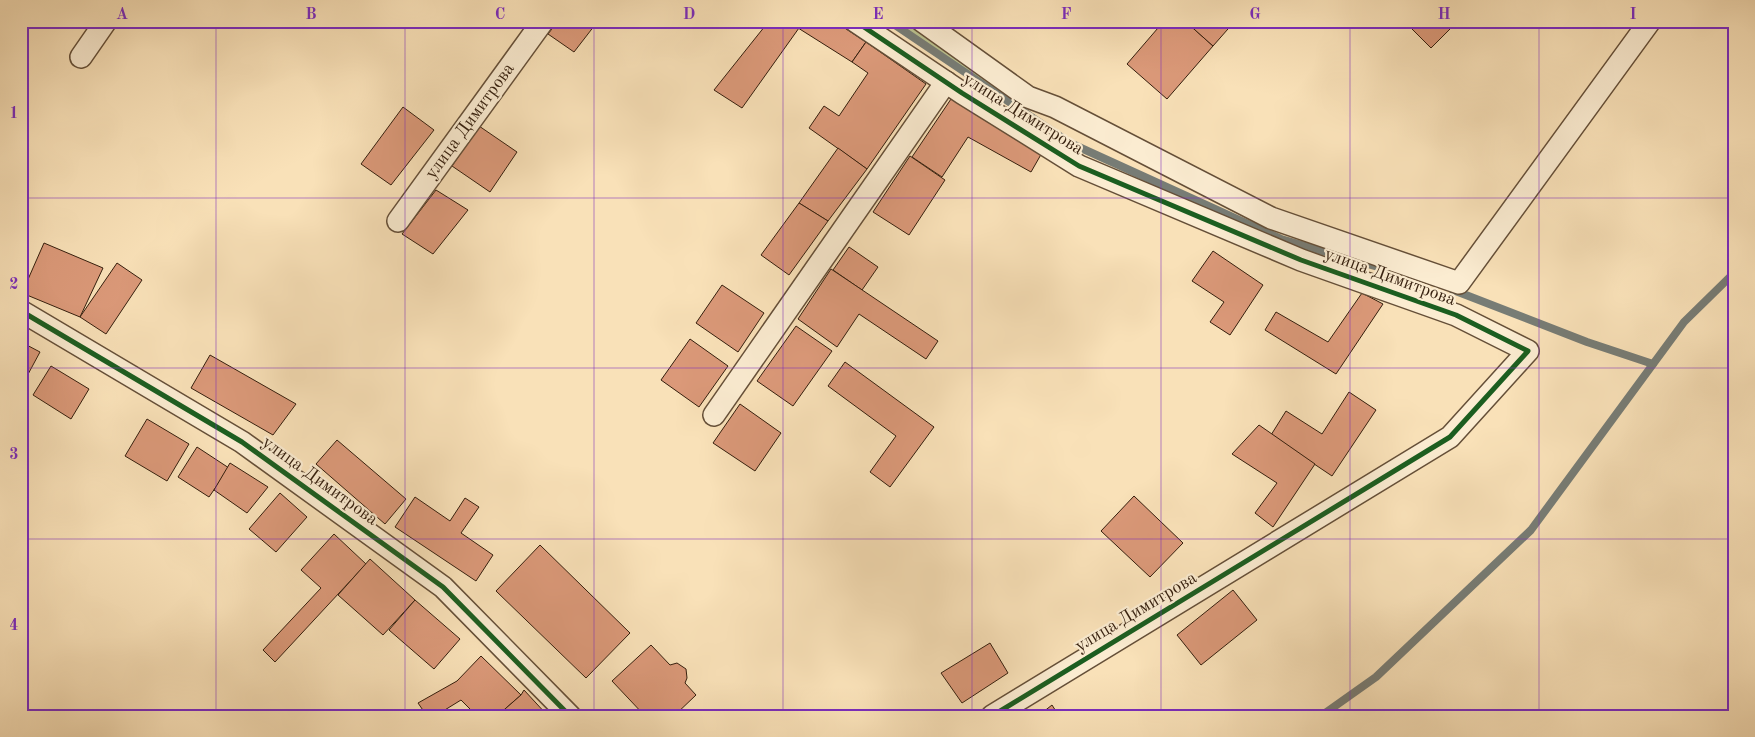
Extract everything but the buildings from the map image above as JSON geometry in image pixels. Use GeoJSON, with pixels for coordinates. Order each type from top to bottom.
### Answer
{"type":"FeatureCollection","features":[{"type":"Feature","properties":{"kind":"street"},"geometry":{"type":"LineString","coordinates":[[81,57],[106,21]]}},
{"type":"Feature","properties":{"kind":"street","name":"улица Димитрова"},"geometry":{"type":"LineString","coordinates":[[398,221],[543,21]]}},
{"type":"Feature","properties":{"kind":"street","name":"улица Димитрова"},"geometry":{"type":"LineString","coordinates":[[855,21],[946,82],[1079,166],[1301,260],[1456,315],[1528,351],[1450,437],[992,716]]}},
{"type":"Feature","properties":{"kind":"street"},"geometry":{"type":"LineString","coordinates":[[922,21],[1028,97],[1056,107],[1271,218],[1459,283],[1650,21]]}},
{"type":"Feature","properties":{"kind":"street","name":"улица Димитрова"},"geometry":{"type":"LineString","coordinates":[[714,415],[946,82]]}},
{"type":"Feature","properties":{"kind":"street"},"geometry":{"type":"LineString","coordinates":[[1010,121],[1028,97]]}},
{"type":"Feature","properties":{"kind":"street","name":"улица Димитрова"},"geometry":{"type":"LineString","coordinates":[[21,311],[242,442],[443,588],[570,716]]}},
{"type":"Feature","properties":{"kind":"green space"},"geometry":{"type":"Polygon","coordinates":[[[894,21],[915,21],[1016,94],[1011,101],[894,21]]]}},
{"type":"Feature","properties":{"kind":"waterway"},"geometry":{"type":"LineString","coordinates":[[889,21],[1070,143],[1281,239],[1392,271]]}},
{"type":"Feature","properties":{"kind":"waterway"},"geometry":{"type":"LineString","coordinates":[[1321,716],[1376,677],[1531,530],[1684,322],[1734,273]]}},
{"type":"Feature","properties":{"kind":"waterway"},"geometry":{"type":"LineString","coordinates":[[1453,290],[1587,342],[1653,364]]}},
{"type":"Feature","properties":{"kind":"cycle path"},"geometry":{"type":"LineString","coordinates":[[855,21],[962,93],[1079,166],[1301,260],[1456,315],[1528,351],[1450,437],[992,716]]}},
{"type":"Feature","properties":{"kind":"cycle path"},"geometry":{"type":"LineString","coordinates":[[21,311],[242,442],[443,587],[570,716]]}}]}
